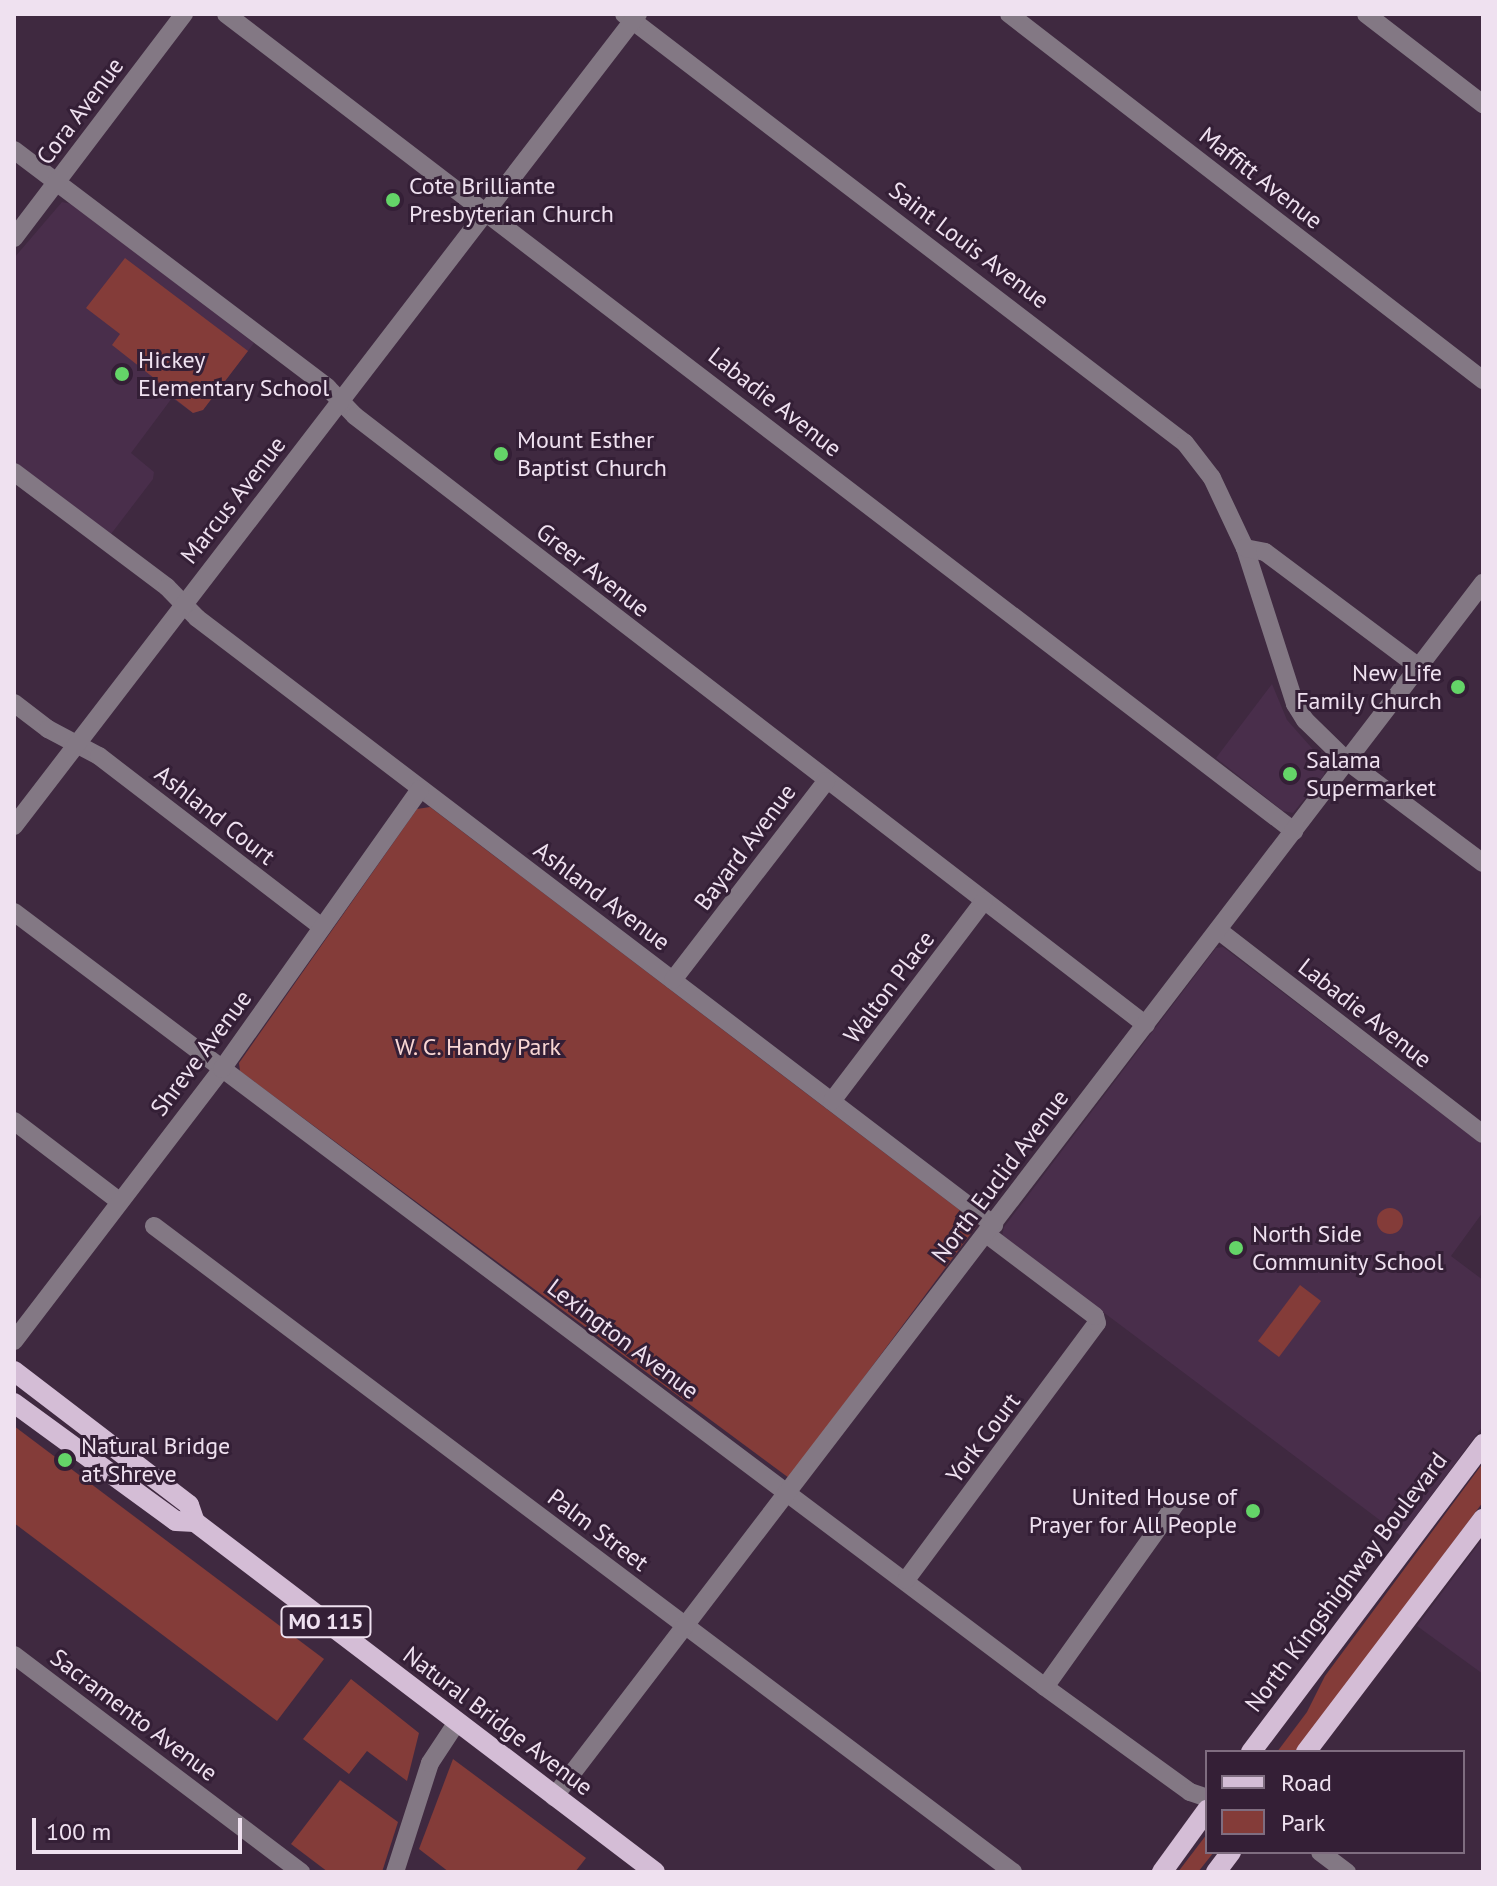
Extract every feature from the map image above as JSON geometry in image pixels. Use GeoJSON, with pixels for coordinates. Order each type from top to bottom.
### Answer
{"type":"FeatureCollection","features":[{"type":"Feature","properties":{"kind":"main road","name":"Natural Bridge Avenue"},"geometry":{"type":"LineString","coordinates":[[14,1371],[189,1505],[195,1522],[655,1872]]}},
{"type":"Feature","properties":{"kind":"main road"},"geometry":{"type":"LineString","coordinates":[[14,1387],[86,1437],[111,1444]]}},
{"type":"Feature","properties":{"kind":"main road","name":"Natural Bridge Avenue"},"geometry":{"type":"LineString","coordinates":[[14,1403],[176,1521],[195,1522]]}},
{"type":"Feature","properties":{"kind":"main road","name":"North Kingshighway Boulevard"},"geometry":{"type":"LineString","coordinates":[[1253,1750],[1483,1444]]}},
{"type":"Feature","properties":{"kind":"main road"},"geometry":{"type":"LineString","coordinates":[[1308,1750],[1483,1519]]}},
{"type":"Feature","properties":{"kind":"main road"},"geometry":{"type":"LineString","coordinates":[[1162,1872],[1205,1813]]}},
{"type":"Feature","properties":{"kind":"main road"},"geometry":{"type":"LineString","coordinates":[[1216,1872],[1230,1854]]}},
{"type":"Feature","properties":{"kind":"street","name":"Cora Avenue"},"geometry":{"type":"LineString","coordinates":[[14,238],[184,14]]}},
{"type":"Feature","properties":{"kind":"street","name":"Labadie Avenue"},"geometry":{"type":"LineString","coordinates":[[226,14],[1294,831]]}},
{"type":"Feature","properties":{"kind":"street","name":"Maffitt Avenue"},"geometry":{"type":"LineString","coordinates":[[1009,14],[1483,380]]}},
{"type":"Feature","properties":{"kind":"street"},"geometry":{"type":"LineString","coordinates":[[1366,14],[1483,104]]}},
{"type":"Feature","properties":{"kind":"street","name":"Marcus Avenue"},"geometry":{"type":"LineString","coordinates":[[14,826],[488,212],[631,16]]}},
{"type":"Feature","properties":{"kind":"street","name":"Saint Louis Avenue"},"geometry":{"type":"LineString","coordinates":[[631,16],[1161,420],[1212,478],[1245,548],[1295,704],[1317,735],[1483,863]]}},
{"type":"Feature","properties":{"kind":"street","name":"Greer Avenue"},"geometry":{"type":"LineString","coordinates":[[14,150],[826,781],[1146,1025]]}},
{"type":"Feature","properties":{"kind":"street","name":"Ashland Avenue"},"geometry":{"type":"LineString","coordinates":[[14,472],[420,789],[832,1101],[1095,1316],[1097,1323]]}},
{"type":"Feature","properties":{"kind":"street"},"geometry":{"type":"LineString","coordinates":[[1245,548],[1265,552],[1419,667]]}},
{"type":"Feature","properties":{"kind":"street","name":"North Euclid Avenue"},"geometry":{"type":"LineString","coordinates":[[554,1797],[1419,667],[1481,592]]}},
{"type":"Feature","properties":{"kind":"street"},"geometry":{"type":"LineString","coordinates":[[14,703],[77,744]]}},
{"type":"Feature","properties":{"kind":"street","name":"Ashland Court"},"geometry":{"type":"LineString","coordinates":[[77,744],[99,756],[322,927]]}},
{"type":"Feature","properties":{"kind":"street","name":"Bayard Avenue"},"geometry":{"type":"LineString","coordinates":[[673,980],[826,781]]}},
{"type":"Feature","properties":{"kind":"street","name":"Shreve Avenue"},"geometry":{"type":"LineString","coordinates":[[14,1341],[222,1069],[420,789]]}},
{"type":"Feature","properties":{"kind":"street","name":"Walton Place"},"geometry":{"type":"LineString","coordinates":[[832,1101],[984,901]]}},
{"type":"Feature","properties":{"kind":"street","name":"Lexington Avenue"},"geometry":{"type":"LineString","coordinates":[[14,912],[1045,1687],[1190,1792],[1205,1797]]}},
{"type":"Feature","properties":{"kind":"street","name":"Labadie Avenue"},"geometry":{"type":"LineString","coordinates":[[1218,930],[1483,1134]]}},
{"type":"Feature","properties":{"kind":"street"},"geometry":{"type":"LineString","coordinates":[[14,1121],[119,1201]]}},
{"type":"Feature","properties":{"kind":"street","name":"Palm Street"},"geometry":{"type":"LineString","coordinates":[[154,1226],[1013,1872]]}},
{"type":"Feature","properties":{"kind":"street","name":"York Court"},"geometry":{"type":"LineString","coordinates":[[906,1580],[1097,1323]]}},
{"type":"Feature","properties":{"kind":"street"},"geometry":{"type":"LineString","coordinates":[[1045,1687],[1177,1502]]}},
{"type":"Feature","properties":{"kind":"street","name":"Sacramento Avenue"},"geometry":{"type":"LineString","coordinates":[[14,1655],[301,1872]]}},
{"type":"Feature","properties":{"kind":"street"},"geometry":{"type":"LineString","coordinates":[[395,1872],[430,1763],[457,1722]]}},
{"type":"Feature","properties":{"kind":"street"},"geometry":{"type":"LineString","coordinates":[[1323,1854],[1347,1872]]}},
{"type":"Feature","properties":{"kind":"shaded area","name":"Hickey Elementary School"},"geometry":{"type":"Polygon","coordinates":[[[62,202],[72,204],[254,343],[203,410],[193,413],[172,398],[131,453],[154,472],[153,479],[111,534],[14,462],[14,258],[62,202]]]}},
{"type":"Feature","properties":{"kind":"shaded area"},"geometry":{"type":"Polygon","coordinates":[[[1272,684],[1287,720],[1326,764],[1324,775],[1293,813],[1283,811],[1216,758],[1272,684]]]}},
{"type":"Feature","properties":{"kind":"shaded area","name":"North Side Community School"},"geometry":{"type":"Polygon","coordinates":[[[1223,947],[1483,1145],[1483,1212],[1451,1256],[1483,1280],[1483,1426],[1401,1536],[1002,1236],[1004,1227],[1216,948],[1223,947]]]}},
{"type":"Feature","properties":{"kind":"shaded area"},"geometry":{"type":"Polygon","coordinates":[[[1483,1538],[1483,1674],[1417,1626],[1483,1538]]]}},
{"type":"Feature","properties":{"kind":"green space"},"geometry":{"type":"Polygon","coordinates":[[[125,258],[248,351],[203,410],[193,413],[157,385],[159,382],[112,345],[120,334],[86,308],[125,258]]]}},
{"type":"Feature","properties":{"kind":"green space","name":"W. C. Handy Park"},"geometry":{"type":"Polygon","coordinates":[[[430,807],[978,1224],[789,1478],[240,1071],[239,1063],[417,809],[430,807]]]}},
{"type":"Feature","properties":{"kind":"green space"},"geometry":{"type":"Polygon","coordinates":[[[1390,1208],[1399,1212],[1403,1221],[1399,1230],[1390,1234],[1381,1230],[1377,1221],[1381,1212],[1390,1208]]]}},
{"type":"Feature","properties":{"kind":"green space"},"geometry":{"type":"Polygon","coordinates":[[[1300,1285],[1321,1301],[1279,1357],[1258,1341],[1300,1285]]]}},
{"type":"Feature","properties":{"kind":"green space"},"geometry":{"type":"Polygon","coordinates":[[[14,1426],[324,1659],[277,1721],[14,1523],[14,1426]]]}},
{"type":"Feature","properties":{"kind":"green space"},"geometry":{"type":"Polygon","coordinates":[[[1483,1463],[1483,1502],[1297,1750],[1278,1750],[1307,1712],[1325,1676],[1483,1463]]]}},
{"type":"Feature","properties":{"kind":"green space"},"geometry":{"type":"Polygon","coordinates":[[[351,1679],[419,1733],[407,1781],[367,1751],[349,1774],[303,1739],[351,1679]]]}},
{"type":"Feature","properties":{"kind":"green space"},"geometry":{"type":"Polygon","coordinates":[[[453,1759],[586,1858],[575,1872],[449,1872],[419,1849],[453,1759]]]}},
{"type":"Feature","properties":{"kind":"green space"},"geometry":{"type":"Polygon","coordinates":[[[340,1780],[398,1822],[382,1872],[328,1872],[291,1844],[340,1780]]]}},
{"type":"Feature","properties":{"kind":"green space"},"geometry":{"type":"Polygon","coordinates":[[[1205,1837],[1205,1854],[1212,1854],[1198,1872],[1178,1872],[1205,1837]]]}},
{"type":"Feature","properties":{"kind":"place","name":"Cote Brilliante Presbyterian Church"},"geometry":{"type":"Point","coordinates":[393,200]}},
{"type":"Feature","properties":{"kind":"place","name":"Hickey Elementary School"},"geometry":{"type":"Point","coordinates":[122,374]}},
{"type":"Feature","properties":{"kind":"place","name":"Mount Esther Baptist Church"},"geometry":{"type":"Point","coordinates":[501,454]}},
{"type":"Feature","properties":{"kind":"place","name":"New Life Family Church"},"geometry":{"type":"Point","coordinates":[1458,687]}},
{"type":"Feature","properties":{"kind":"place","name":"Salama Supermarket"},"geometry":{"type":"Point","coordinates":[1290,774]}},
{"type":"Feature","properties":{"kind":"place","name":"North Side Community School"},"geometry":{"type":"Point","coordinates":[1236,1248]}},
{"type":"Feature","properties":{"kind":"place","name":"Natural Bridge at Shreve"},"geometry":{"type":"Point","coordinates":[65,1460]}},
{"type":"Feature","properties":{"kind":"place","name":"United House of Prayer for All People"},"geometry":{"type":"Point","coordinates":[1253,1511]}}]}
